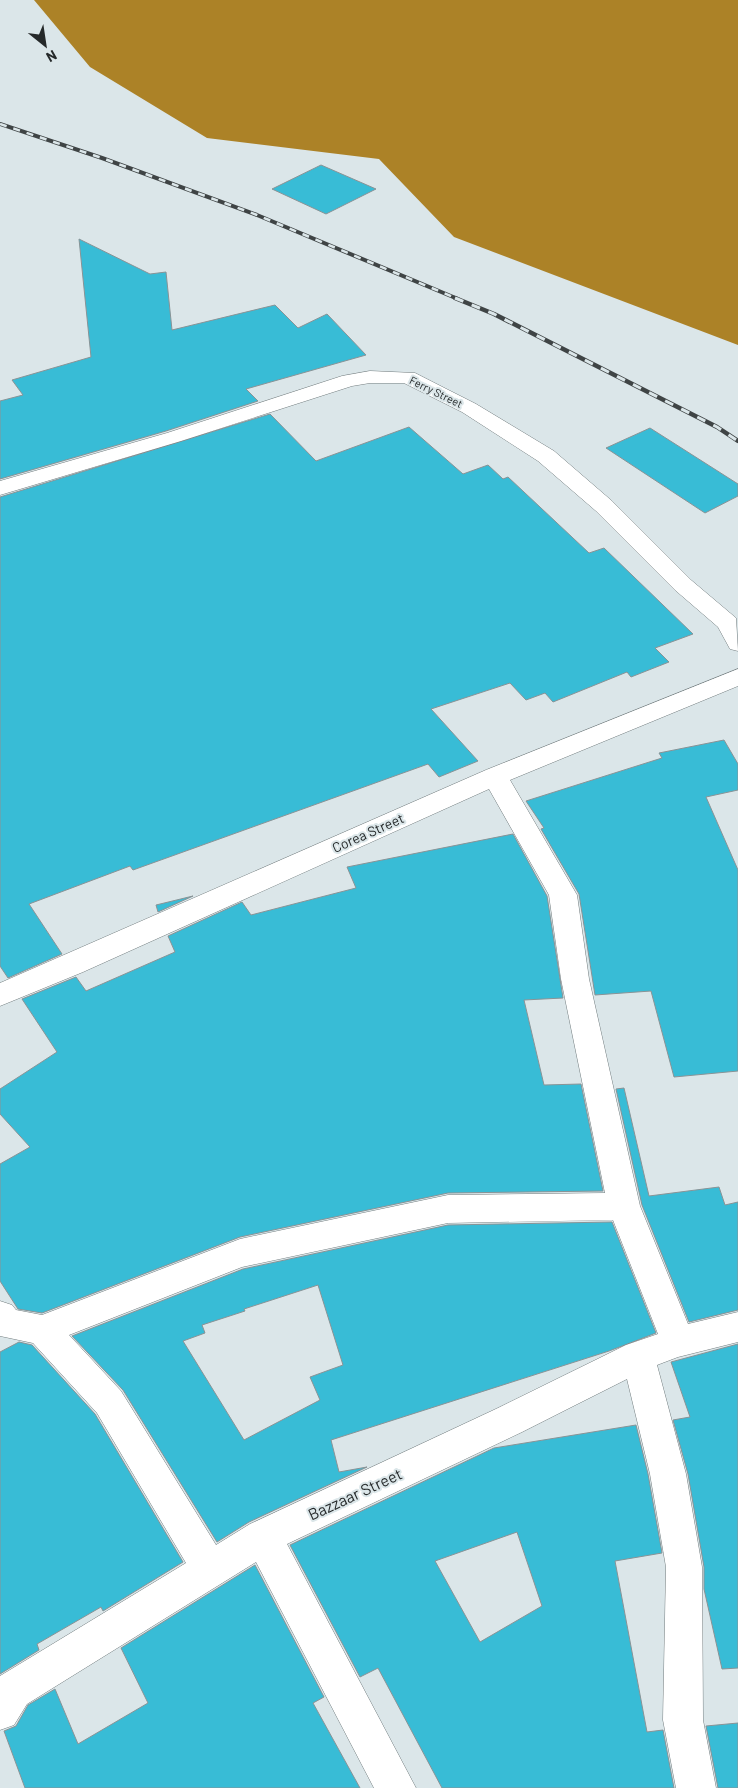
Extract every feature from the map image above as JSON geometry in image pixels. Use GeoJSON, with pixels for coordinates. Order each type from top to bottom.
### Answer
{"type":"FeatureCollection","features":[{"type":"Feature","properties":{"kind":"street","name":"Ferry Street"},"geometry":{"type":"LineString","coordinates":[[0,488],[174,437],[349,380],[370,377],[408,377],[469,408],[546,456],[604,506],[683,585],[728,623],[738,643]]}},
{"type":"Feature","properties":{"kind":"street","name":"Corea Street"},"geometry":{"type":"LineString","coordinates":[[0,995],[495,776],[738,677]]}},
{"type":"Feature","properties":{"kind":"street"},"geometry":{"type":"LineString","coordinates":[[495,776],[563,896],[575,978],[624,1206],[678,1342]]}},
{"type":"Feature","properties":{"kind":"street"},"geometry":{"type":"LineString","coordinates":[[2,1321],[42,1330],[250,1251],[448,1209],[624,1206]]}},
{"type":"Feature","properties":{"kind":"street","name":"Bazzaar Street"},"geometry":{"type":"LineString","coordinates":[[0,1711],[13,1690],[263,1538],[510,1420],[638,1356],[678,1342],[738,1327]]}},
{"type":"Feature","properties":{"kind":"street"},"geometry":{"type":"LineString","coordinates":[[42,1330],[109,1402],[210,1569]]}},
{"type":"Feature","properties":{"kind":"street"},"geometry":{"type":"LineString","coordinates":[[638,1356],[668,1474],[684,1567],[683,1720],[696,1788]]}},
{"type":"Feature","properties":{"kind":"street"},"geometry":{"type":"LineString","coordinates":[[263,1538],[396,1788]]}},
{"type":"Feature","properties":{"kind":"shaded area"},"geometry":{"type":"Polygon","coordinates":[[[34,0],[738,0],[738,345],[454,237],[379,159],[207,138],[90,67],[34,0]]]}},
{"type":"Feature","properties":{"kind":"building"},"geometry":{"type":"Polygon","coordinates":[[[321,165],[376,189],[326,214],[272,189],[321,165]]]}},
{"type":"Feature","properties":{"kind":"building"},"geometry":{"type":"Polygon","coordinates":[[[79,239],[150,274],[166,272],[172,330],[275,305],[298,328],[327,314],[366,355],[246,389],[258,401],[166,431],[0,479],[0,401],[23,395],[12,380],[91,357],[79,239]]]}},
{"type":"Feature","properties":{"kind":"building"},"geometry":{"type":"Polygon","coordinates":[[[270,414],[316,461],[409,427],[463,474],[488,465],[503,479],[508,477],[589,553],[604,548],[693,634],[655,648],[669,662],[631,677],[627,672],[553,702],[545,693],[526,700],[510,683],[431,709],[478,761],[439,777],[428,764],[133,870],[130,866],[29,904],[62,954],[8,978],[0,966],[0,497],[270,414]]]}},
{"type":"Feature","properties":{"kind":"building"},"geometry":{"type":"Polygon","coordinates":[[[650,428],[738,484],[738,496],[705,513],[606,448],[650,428]]]}},
{"type":"Feature","properties":{"kind":"building"},"geometry":{"type":"Polygon","coordinates":[[[724,740],[738,764],[738,790],[706,797],[738,870],[738,1071],[674,1077],[651,991],[595,995],[579,894],[541,829],[544,828],[526,801],[662,758],[659,753],[724,740]]]}},
{"type":"Feature","properties":{"kind":"building"},"geometry":{"type":"Polygon","coordinates":[[[513,834],[547,896],[563,998],[524,1000],[544,1085],[581,1084],[603,1191],[448,1193],[240,1237],[42,1313],[18,1309],[0,1281],[0,1164],[30,1147],[0,1114],[0,1089],[57,1052],[22,999],[76,977],[86,991],[175,952],[168,936],[242,902],[251,915],[356,888],[347,867],[513,834]]]}},
{"type":"Feature","properties":{"kind":"building"},"geometry":{"type":"Polygon","coordinates":[[[193,896],[158,912],[156,905],[193,896]]]}},
{"type":"Feature","properties":{"kind":"building"},"geometry":{"type":"Polygon","coordinates":[[[624,1088],[649,1196],[719,1187],[725,1205],[738,1202],[738,1310],[689,1322],[642,1205],[616,1089],[624,1088]]]}},
{"type":"Feature","properties":{"kind":"building"},"geometry":{"type":"Polygon","coordinates":[[[612,1222],[656,1333],[609,1351],[331,1440],[339,1472],[367,1467],[249,1522],[217,1542],[123,1390],[72,1336],[243,1269],[448,1225],[612,1222]],[[318,1285],[202,1325],[205,1333],[183,1341],[244,1440],[320,1400],[310,1377],[343,1365],[318,1285]]]}},
{"type":"Feature","properties":{"kind":"building"},"geometry":{"type":"Polygon","coordinates":[[[19,1342],[32,1345],[95,1414],[183,1562],[103,1611],[101,1607],[37,1644],[39,1650],[0,1674],[0,1352],[19,1342]]]}},
{"type":"Feature","properties":{"kind":"building"},"geometry":{"type":"Polygon","coordinates":[[[738,1344],[738,1668],[722,1669],[704,1589],[704,1567],[688,1474],[673,1420],[690,1417],[671,1362],[738,1344]]]}},
{"type":"Feature","properties":{"kind":"building"},"geometry":{"type":"Polygon","coordinates":[[[636,1425],[648,1474],[662,1553],[615,1561],[647,1732],[663,1730],[674,1788],[442,1788],[378,1668],[360,1677],[290,1545],[494,1448],[636,1425]],[[517,1532],[435,1561],[480,1642],[542,1606],[517,1532]]]}},
{"type":"Feature","properties":{"kind":"building"},"geometry":{"type":"Polygon","coordinates":[[[255,1565],[324,1697],[313,1703],[360,1788],[25,1788],[4,1731],[16,1726],[28,1705],[55,1689],[78,1744],[148,1703],[121,1648],[255,1565]]]}},
{"type":"Feature","properties":{"kind":"building"},"geometry":{"type":"Polygon","coordinates":[[[738,1723],[738,1788],[718,1788],[706,1726],[738,1723]]]}},
{"type":"Feature","properties":{"kind":"railway"},"geometry":{"type":"LineString","coordinates":[[0,124],[102,158],[257,215],[458,299]]}},
{"type":"Feature","properties":{"kind":"railway"},"geometry":{"type":"LineString","coordinates":[[455,298],[494,314],[717,427],[738,441]]}}]}
